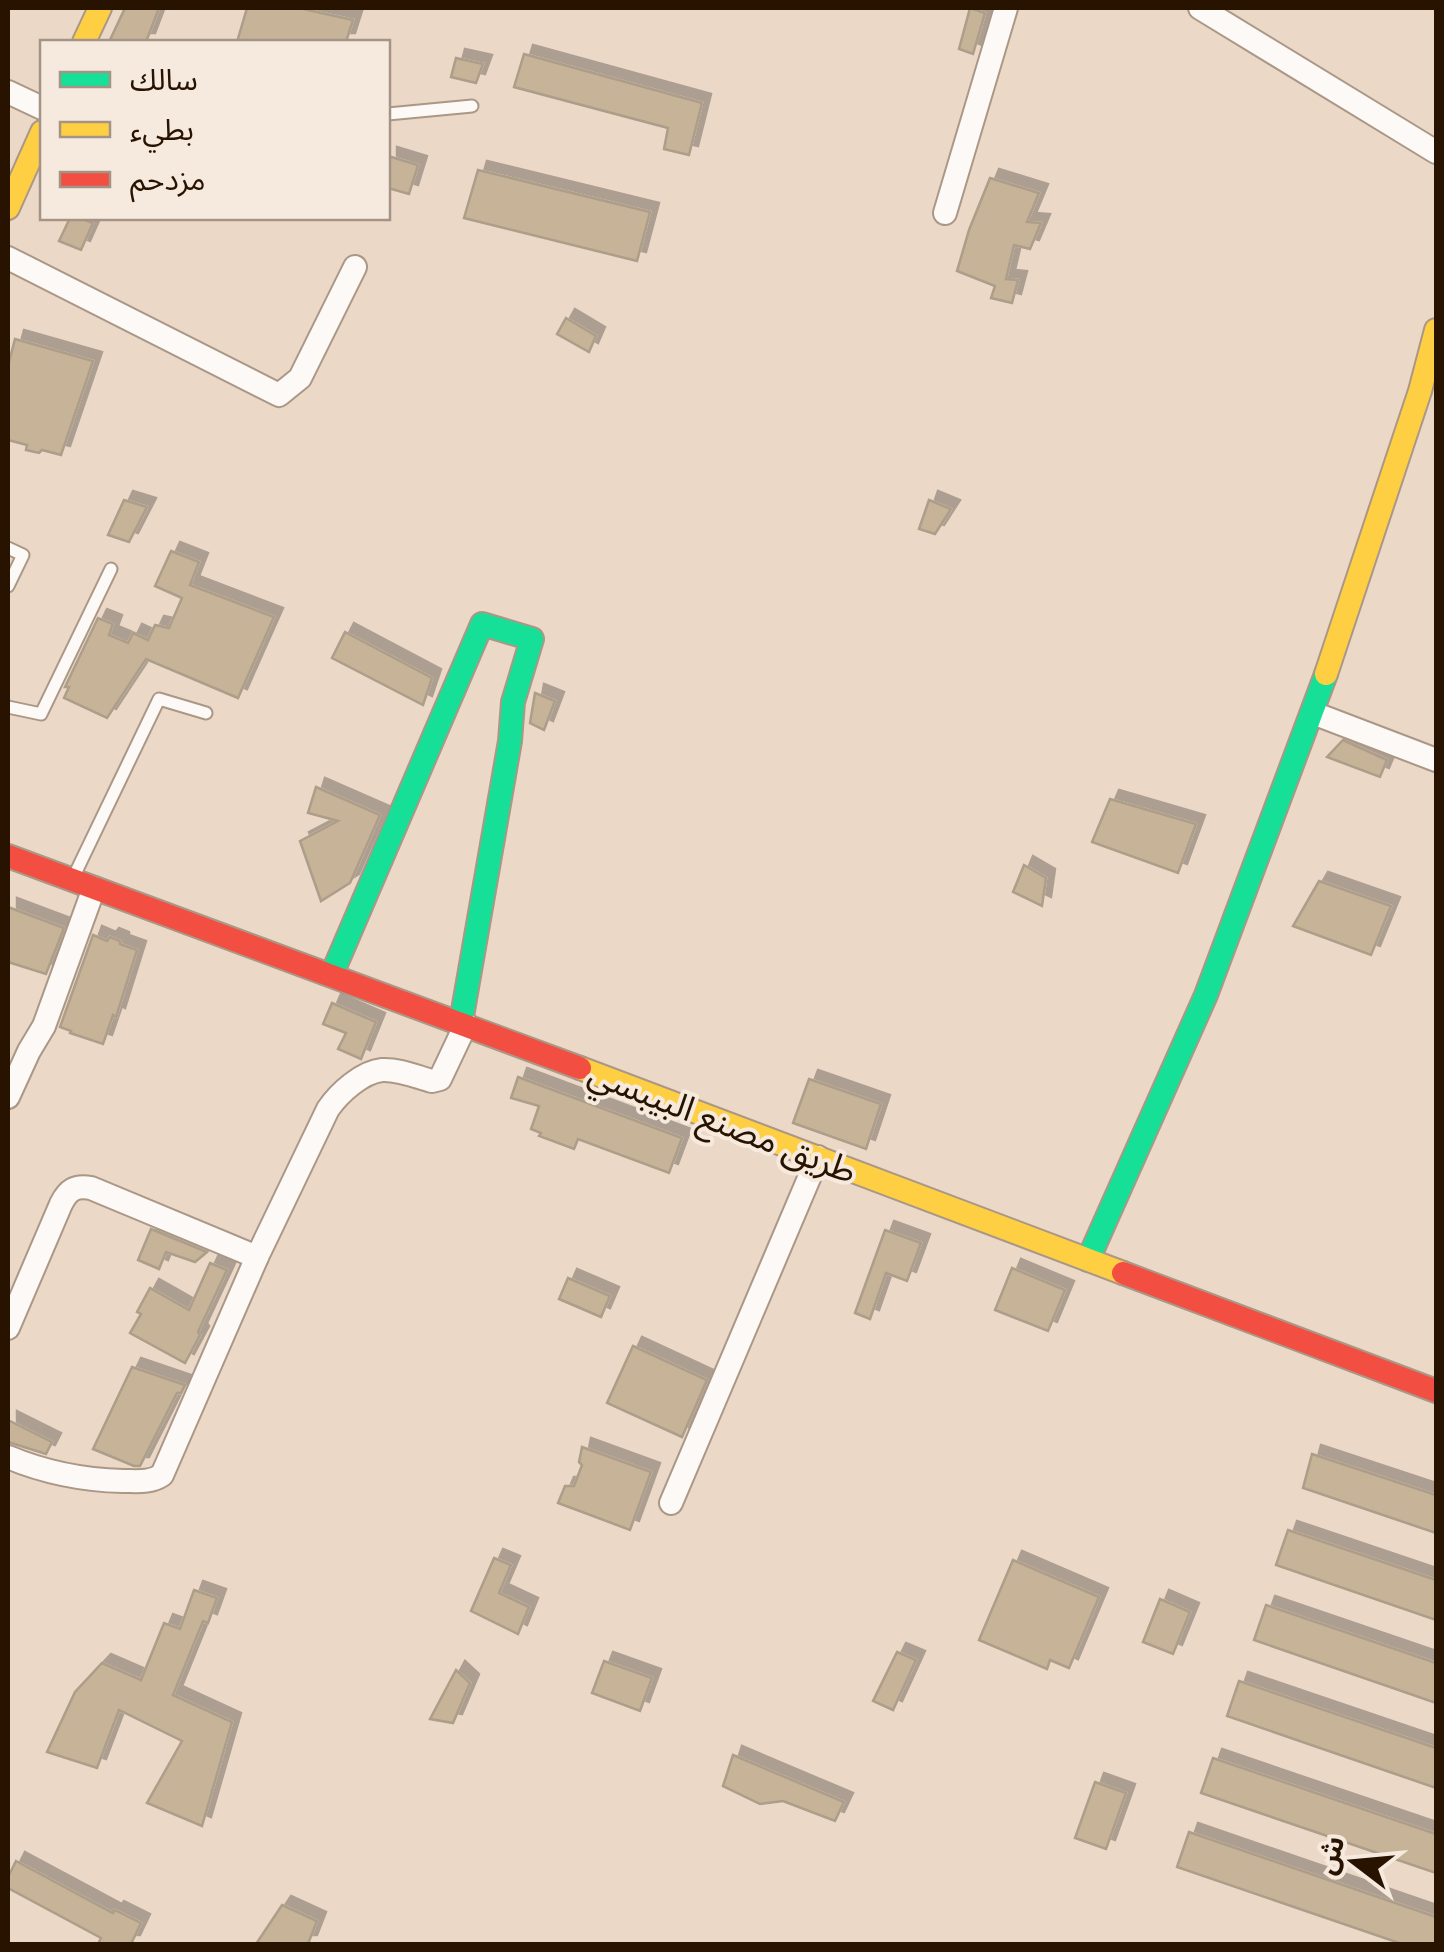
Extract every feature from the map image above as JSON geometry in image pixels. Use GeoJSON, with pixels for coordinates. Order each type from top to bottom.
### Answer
{"type":"FeatureCollection","features":[{"type":"Feature","properties":{"kind":"street"},"geometry":{"type":"LineString","coordinates":[[85,40],[100,8]]}},
{"type":"Feature","properties":{"kind":"street"},"geometry":{"type":"LineString","coordinates":[[944,213],[1006,8]]}},
{"type":"Feature","properties":{"kind":"street"},"geometry":{"type":"LineString","coordinates":[[1200,8],[1436,152]]}},
{"type":"Feature","properties":{"kind":"street"},"geometry":{"type":"LineString","coordinates":[[8,92],[40,107]]}},
{"type":"Feature","properties":{"kind":"street"},"geometry":{"type":"LineString","coordinates":[[8,208],[40,136]]}},
{"type":"Feature","properties":{"kind":"street"},"geometry":{"type":"LineString","coordinates":[[8,258],[279,395],[300,378],[355,268]]}},
{"type":"Feature","properties":{"kind":"street"},"geometry":{"type":"LineString","coordinates":[[1088,1260],[1206,995],[1313,713],[1420,391],[1436,330]]}},
{"type":"Feature","properties":{"kind":"street"},"geometry":{"type":"LineString","coordinates":[[8,1457],[56,1474],[94,1480],[150,1481],[162,1475],[257,1257],[328,1109],[351,1086],[382,1070],[440,1079],[463,1023],[514,702],[532,639],[482,624],[332,974]]}},
{"type":"Feature","properties":{"kind":"street"},"geometry":{"type":"LineString","coordinates":[[1313,713],[1436,760]]}},
{"type":"Feature","properties":{"kind":"street","name":"طريق مصنع البيبسي"},"geometry":{"type":"LineString","coordinates":[[8,856],[463,1023],[1436,1391]]}},
{"type":"Feature","properties":{"kind":"street"},"geometry":{"type":"LineString","coordinates":[[8,1097],[44,1026],[83,884]]}},
{"type":"Feature","properties":{"kind":"street"},"geometry":{"type":"LineString","coordinates":[[671,1503],[818,1157]]}},
{"type":"Feature","properties":{"kind":"street"},"geometry":{"type":"LineString","coordinates":[[8,1328],[61,1204],[75,1187],[91,1188],[257,1257]]}},
{"type":"Feature","properties":{"kind":"lane"},"geometry":{"type":"LineString","coordinates":[[390,114],[472,106]]}},
{"type":"Feature","properties":{"kind":"lane"},"geometry":{"type":"LineString","coordinates":[[8,548],[23,555],[8,586]]}},
{"type":"Feature","properties":{"kind":"lane"},"geometry":{"type":"LineString","coordinates":[[8,707],[41,714],[111,569]]}},
{"type":"Feature","properties":{"kind":"lane"},"geometry":{"type":"LineString","coordinates":[[83,884],[160,698],[206,713]]}},
{"type":"Feature","properties":{"kind":"building"},"geometry":{"type":"Polygon","coordinates":[[[125,8],[159,8],[147,40],[110,40],[125,8]]]}},
{"type":"Feature","properties":{"kind":"building"},"geometry":{"type":"Polygon","coordinates":[[[247,8],[299,8],[353,20],[347,40],[238,40],[247,8]]]}},
{"type":"Feature","properties":{"kind":"building"},"geometry":{"type":"Polygon","coordinates":[[[970,8],[985,13],[973,54],[959,49],[970,8]]]}},
{"type":"Feature","properties":{"kind":"building"},"geometry":{"type":"Polygon","coordinates":[[[524,54],[702,103],[689,155],[664,149],[668,128],[514,87],[524,54]]]}},
{"type":"Feature","properties":{"kind":"building"},"geometry":{"type":"Polygon","coordinates":[[[456,58],[483,64],[476,83],[451,77],[456,58]]]}},
{"type":"Feature","properties":{"kind":"building"},"geometry":{"type":"Polygon","coordinates":[[[390,157],[418,165],[409,194],[390,189],[390,157]]]}},
{"type":"Feature","properties":{"kind":"building"},"geometry":{"type":"Polygon","coordinates":[[[478,170],[650,212],[637,261],[464,218],[478,170]]]}},
{"type":"Feature","properties":{"kind":"building"},"geometry":{"type":"Polygon","coordinates":[[[990,178],[1039,193],[1027,222],[1041,223],[1030,249],[1014,245],[1006,279],[1018,280],[1012,303],[991,298],[995,286],[957,271],[990,178]]]}},
{"type":"Feature","properties":{"kind":"building"},"geometry":{"type":"Polygon","coordinates":[[[69,220],[93,223],[81,250],[59,241],[69,220]]]}},
{"type":"Feature","properties":{"kind":"building"},"geometry":{"type":"Polygon","coordinates":[[[566,318],[596,336],[589,352],[557,334],[566,318]]]}},
{"type":"Feature","properties":{"kind":"building"},"geometry":{"type":"Polygon","coordinates":[[[15,339],[93,361],[61,455],[26,450],[27,445],[8,440],[8,366],[15,339]]]}},
{"type":"Feature","properties":{"kind":"building"},"geometry":{"type":"Polygon","coordinates":[[[124,500],[147,507],[129,542],[108,535],[124,500]]]}},
{"type":"Feature","properties":{"kind":"building"},"geometry":{"type":"Polygon","coordinates":[[[929,500],[951,509],[935,534],[919,529],[929,500]]]}},
{"type":"Feature","properties":{"kind":"building"},"geometry":{"type":"Polygon","coordinates":[[[171,551],[199,562],[190,585],[274,617],[238,698],[146,659],[107,718],[64,698],[69,687],[65,687],[98,618],[113,624],[109,635],[128,643],[133,633],[148,640],[155,625],[169,628],[182,598],[155,586],[171,551]]]}},
{"type":"Feature","properties":{"kind":"building"},"geometry":{"type":"Polygon","coordinates":[[[345,632],[432,678],[423,705],[332,658],[345,632]]]}},
{"type":"Feature","properties":{"kind":"building"},"geometry":{"type":"Polygon","coordinates":[[[535,693],[555,701],[544,730],[530,723],[535,693]]]}},
{"type":"Feature","properties":{"kind":"building"},"geometry":{"type":"Polygon","coordinates":[[[1343,740],[1387,760],[1380,777],[1327,757],[1343,740]]]}},
{"type":"Feature","properties":{"kind":"building"},"geometry":{"type":"Polygon","coordinates":[[[316,787],[380,815],[350,883],[321,901],[300,841],[338,821],[308,813],[316,787]]]}},
{"type":"Feature","properties":{"kind":"building"},"geometry":{"type":"Polygon","coordinates":[[[1110,799],[1196,824],[1178,873],[1092,842],[1110,799]]]}},
{"type":"Feature","properties":{"kind":"building"},"geometry":{"type":"Polygon","coordinates":[[[1024,865],[1046,878],[1042,906],[1013,892],[1024,865]]]}},
{"type":"Feature","properties":{"kind":"building"},"geometry":{"type":"Polygon","coordinates":[[[1319,881],[1391,906],[1371,955],[1293,926],[1319,881]]]}},
{"type":"Feature","properties":{"kind":"building"},"geometry":{"type":"Polygon","coordinates":[[[8,907],[64,928],[46,974],[8,962],[8,907]]]}},
{"type":"Feature","properties":{"kind":"building"},"geometry":{"type":"Polygon","coordinates":[[[93,935],[107,941],[110,937],[137,950],[116,1017],[113,1015],[103,1044],[60,1027],[93,935]]]}},
{"type":"Feature","properties":{"kind":"building"},"geometry":{"type":"Polygon","coordinates":[[[332,1003],[376,1022],[361,1059],[338,1049],[346,1033],[323,1024],[332,1003]]]}},
{"type":"Feature","properties":{"kind":"building"},"geometry":{"type":"Polygon","coordinates":[[[518,1077],[682,1138],[669,1173],[578,1139],[574,1149],[539,1136],[541,1133],[531,1129],[539,1106],[511,1098],[518,1077]]]}},
{"type":"Feature","properties":{"kind":"building"},"geometry":{"type":"Polygon","coordinates":[[[809,1079],[881,1104],[866,1149],[793,1123],[809,1079]]]}},
{"type":"Feature","properties":{"kind":"building"},"geometry":{"type":"Polygon","coordinates":[[[151,1229],[207,1252],[195,1262],[166,1252],[159,1269],[138,1260],[151,1229]]]}},
{"type":"Feature","properties":{"kind":"building"},"geometry":{"type":"Polygon","coordinates":[[[885,1230],[921,1243],[907,1281],[886,1273],[870,1319],[855,1313],[885,1230]]]}},
{"type":"Feature","properties":{"kind":"building"},"geometry":{"type":"Polygon","coordinates":[[[210,1263],[227,1270],[185,1363],[130,1333],[150,1288],[189,1310],[210,1263]]]}},
{"type":"Feature","properties":{"kind":"building"},"geometry":{"type":"Polygon","coordinates":[[[1012,1268],[1065,1290],[1048,1331],[995,1310],[1012,1268]]]}},
{"type":"Feature","properties":{"kind":"building"},"geometry":{"type":"Polygon","coordinates":[[[568,1278],[610,1296],[601,1317],[559,1299],[568,1278]]]}},
{"type":"Feature","properties":{"kind":"building"},"geometry":{"type":"Polygon","coordinates":[[[633,1346],[707,1380],[682,1437],[607,1403],[633,1346]]]}},
{"type":"Feature","properties":{"kind":"building"},"geometry":{"type":"Polygon","coordinates":[[[132,1367],[185,1385],[177,1393],[140,1466],[93,1449],[132,1367]]]}},
{"type":"Feature","properties":{"kind":"building"},"geometry":{"type":"Polygon","coordinates":[[[8,1420],[52,1442],[46,1454],[8,1442],[8,1420]]]}},
{"type":"Feature","properties":{"kind":"building"},"geometry":{"type":"Polygon","coordinates":[[[582,1447],[651,1472],[630,1530],[558,1503],[565,1486],[574,1486],[582,1465],[582,1447]]]}},
{"type":"Feature","properties":{"kind":"building"},"geometry":{"type":"Polygon","coordinates":[[[1312,1454],[1436,1495],[1436,1533],[1303,1488],[1312,1454]]]}},
{"type":"Feature","properties":{"kind":"building"},"geometry":{"type":"Polygon","coordinates":[[[1288,1530],[1436,1580],[1436,1620],[1276,1565],[1288,1530]]]}},
{"type":"Feature","properties":{"kind":"building"},"geometry":{"type":"Polygon","coordinates":[[[494,1558],[511,1565],[499,1593],[529,1607],[518,1634],[471,1611],[494,1558]]]}},
{"type":"Feature","properties":{"kind":"building"},"geometry":{"type":"Polygon","coordinates":[[[1013,1560],[1099,1597],[1069,1668],[1050,1660],[1047,1669],[979,1640],[1013,1560]]]}},
{"type":"Feature","properties":{"kind":"building"},"geometry":{"type":"Polygon","coordinates":[[[194,1590],[217,1598],[208,1623],[203,1621],[173,1695],[232,1722],[202,1826],[147,1803],[182,1741],[119,1710],[97,1768],[47,1752],[75,1692],[102,1663],[141,1680],[164,1623],[180,1629],[194,1590]]]}},
{"type":"Feature","properties":{"kind":"building"},"geometry":{"type":"Polygon","coordinates":[[[1160,1599],[1190,1612],[1173,1654],[1143,1642],[1160,1599]]]}},
{"type":"Feature","properties":{"kind":"building"},"geometry":{"type":"Polygon","coordinates":[[[1266,1605],[1436,1663],[1436,1703],[1254,1640],[1266,1605]]]}},
{"type":"Feature","properties":{"kind":"building"},"geometry":{"type":"Polygon","coordinates":[[[897,1652],[916,1660],[893,1710],[873,1701],[897,1652]]]}},
{"type":"Feature","properties":{"kind":"building"},"geometry":{"type":"Polygon","coordinates":[[[604,1661],[652,1678],[640,1711],[592,1693],[604,1661]]]}},
{"type":"Feature","properties":{"kind":"building"},"geometry":{"type":"Polygon","coordinates":[[[456,1670],[470,1683],[453,1723],[430,1719],[456,1670]]]}},
{"type":"Feature","properties":{"kind":"building"},"geometry":{"type":"Polygon","coordinates":[[[1239,1681],[1436,1748],[1436,1788],[1227,1716],[1239,1681]]]}},
{"type":"Feature","properties":{"kind":"building"},"geometry":{"type":"Polygon","coordinates":[[[733,1755],[844,1802],[835,1821],[783,1801],[760,1804],[723,1786],[733,1755]]]}},
{"type":"Feature","properties":{"kind":"building"},"geometry":{"type":"Polygon","coordinates":[[[1213,1758],[1436,1834],[1436,1873],[1201,1793],[1213,1758]]]}},
{"type":"Feature","properties":{"kind":"building"},"geometry":{"type":"Polygon","coordinates":[[[1095,1782],[1126,1793],[1106,1849],[1075,1838],[1095,1782]]]}},
{"type":"Feature","properties":{"kind":"building"},"geometry":{"type":"Polygon","coordinates":[[[1189,1832],[1436,1917],[1436,1944],[1402,1944],[1177,1867],[1189,1832]]]}},
{"type":"Feature","properties":{"kind":"building"},"geometry":{"type":"Polygon","coordinates":[[[16,1861],[113,1913],[115,1910],[141,1923],[131,1944],[98,1944],[101,1938],[8,1888],[8,1877],[16,1861]]]}},
{"type":"Feature","properties":{"kind":"building"},"geometry":{"type":"Polygon","coordinates":[[[282,1905],[317,1921],[308,1944],[256,1944],[282,1905]]]}},
{"type":"Feature","properties":{"kind":"traffic: fast"},"geometry":{"type":"LineString","coordinates":[[332,974],[482,624],[532,639],[513,702],[510,741],[461,1022]]}},
{"type":"Feature","properties":{"kind":"traffic: fast"},"geometry":{"type":"LineString","coordinates":[[1088,1260],[1206,995],[1326,674]]}},
{"type":"Feature","properties":{"kind":"traffic: slow"},"geometry":{"type":"LineString","coordinates":[[85,40],[100,8]]}},
{"type":"Feature","properties":{"kind":"traffic: slow"},"geometry":{"type":"LineString","coordinates":[[8,208],[40,136]]}},
{"type":"Feature","properties":{"kind":"traffic: slow"},"geometry":{"type":"LineString","coordinates":[[1326,674],[1420,391],[1436,330]]}},
{"type":"Feature","properties":{"kind":"traffic: slow"},"geometry":{"type":"LineString","coordinates":[[580,1068],[1123,1273]]}},
{"type":"Feature","properties":{"kind":"traffic: jam"},"geometry":{"type":"LineString","coordinates":[[8,856],[580,1068]]}},
{"type":"Feature","properties":{"kind":"traffic: jam"},"geometry":{"type":"LineString","coordinates":[[1123,1273],[1436,1391]]}}]}
